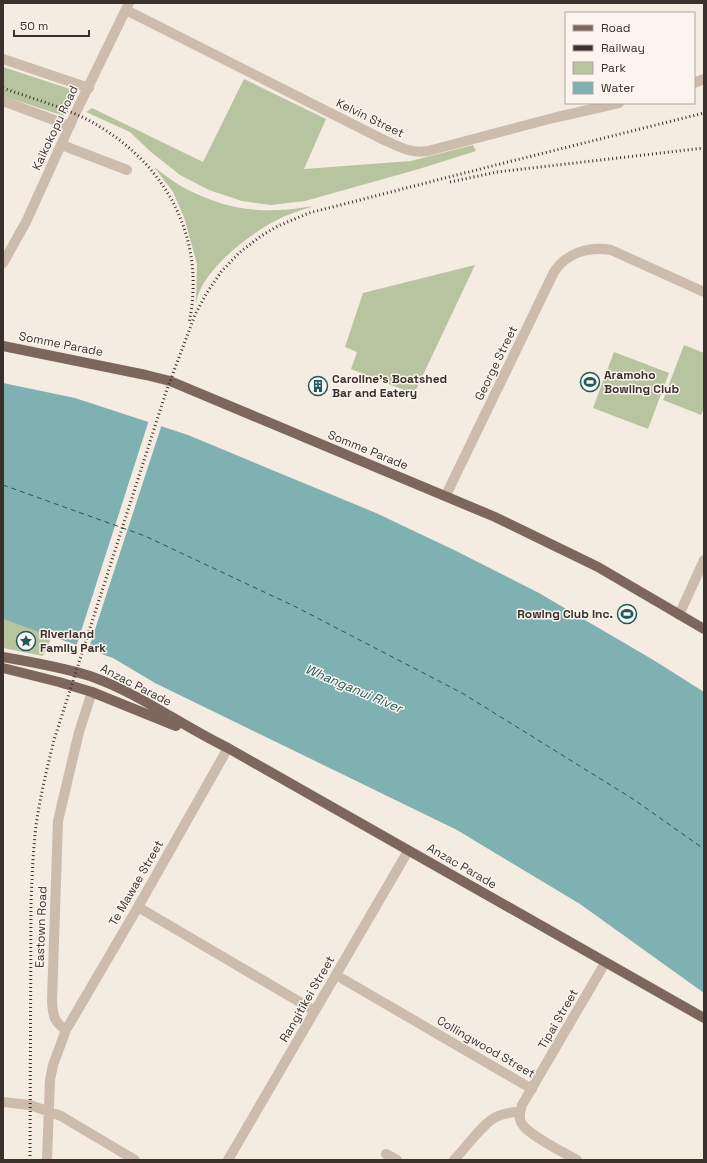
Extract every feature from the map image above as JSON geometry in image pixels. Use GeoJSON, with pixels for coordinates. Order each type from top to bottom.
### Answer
{"type":"FeatureCollection","features":[{"type":"Feature","properties":{"kind":"main road","name":"Somme Parade"},"geometry":{"type":"LineString","coordinates":[[3,346],[165,380],[446,496],[545,540],[598,567],[704,629]]}},
{"type":"Feature","properties":{"kind":"main road","name":"Anzac Parade"},"geometry":{"type":"LineString","coordinates":[[3,657],[55,666],[90,676],[160,711],[206,738]]}},
{"type":"Feature","properties":{"kind":"main road","name":"Anzac Parade"},"geometry":{"type":"LineString","coordinates":[[3,668],[92,692],[228,748],[704,1018]]}},
{"type":"Feature","properties":{"kind":"street","name":"Kaikokopu Road"},"geometry":{"type":"LineString","coordinates":[[3,263],[26,222],[70,126],[128,6]]}},
{"type":"Feature","properties":{"kind":"street","name":"Kelvin Street"},"geometry":{"type":"LineString","coordinates":[[128,6],[386,141],[410,151],[428,151],[553,118],[615,104]]}},
{"type":"Feature","properties":{"kind":"street"},"geometry":{"type":"LineString","coordinates":[[3,59],[89,88]]}},
{"type":"Feature","properties":{"kind":"street"},"geometry":{"type":"LineString","coordinates":[[695,82],[704,78]]}},
{"type":"Feature","properties":{"kind":"street"},"geometry":{"type":"LineString","coordinates":[[3,101],[70,126]]}},
{"type":"Feature","properties":{"kind":"street"},"geometry":{"type":"LineString","coordinates":[[62,144],[127,170]]}},
{"type":"Feature","properties":{"kind":"street","name":"George Street"},"geometry":{"type":"LineString","coordinates":[[446,496],[554,272],[564,259],[580,252],[604,248],[704,292]]}},
{"type":"Feature","properties":{"kind":"street"},"geometry":{"type":"LineString","coordinates":[[679,615],[704,560]]}},
{"type":"Feature","properties":{"kind":"street","name":"Eastown Road"},"geometry":{"type":"LineString","coordinates":[[66,1030],[56,1023],[52,1001],[58,821],[79,732],[92,692]]}},
{"type":"Feature","properties":{"kind":"street","name":"Te Mawae Street"},"geometry":{"type":"LineString","coordinates":[[66,1030],[138,908],[228,748]]}},
{"type":"Feature","properties":{"kind":"street","name":"Rangitikei Street"},"geometry":{"type":"LineString","coordinates":[[228,1160],[408,851]]}},
{"type":"Feature","properties":{"kind":"street"},"geometry":{"type":"LineString","coordinates":[[138,908],[315,1011]]}},
{"type":"Feature","properties":{"kind":"street","name":"Tipai Street"},"geometry":{"type":"LineString","coordinates":[[532,1089],[605,963]]}},
{"type":"Feature","properties":{"kind":"street","name":"Collingwood Street"},"geometry":{"type":"LineString","coordinates":[[336,975],[532,1089],[520,1112]]}},
{"type":"Feature","properties":{"kind":"street"},"geometry":{"type":"LineString","coordinates":[[47,1160],[50,1080],[53,1065],[66,1030]]}},
{"type":"Feature","properties":{"kind":"street"},"geometry":{"type":"LineString","coordinates":[[3,1102],[30,1105],[48,1110],[61,1116],[135,1160]]}},
{"type":"Feature","properties":{"kind":"street"},"geometry":{"type":"LineString","coordinates":[[454,1160],[493,1118],[520,1112],[521,1121],[535,1136],[577,1160]]}},
{"type":"Feature","properties":{"kind":"street"},"geometry":{"type":"LineString","coordinates":[[386,1154],[397,1160]]}},
{"type":"Feature","properties":{"kind":"green space"},"geometry":{"type":"Polygon","coordinates":[[[3,67],[70,89],[74,93],[64,116],[3,96],[3,67]]]}},
{"type":"Feature","properties":{"kind":"green space"},"geometry":{"type":"Polygon","coordinates":[[[244,79],[326,119],[304,169],[411,161],[473,145],[476,151],[419,169],[305,201],[271,205],[242,201],[209,190],[180,175],[151,152],[130,132],[86,112],[92,108],[203,162],[244,79]]]}},
{"type":"Feature","properties":{"kind":"green space"},"geometry":{"type":"Polygon","coordinates":[[[154,167],[188,190],[220,203],[235,207],[280,210],[314,206],[277,220],[253,234],[240,244],[216,266],[207,278],[196,303],[197,264],[184,217],[173,192],[154,167]]]}},
{"type":"Feature","properties":{"kind":"green space"},"geometry":{"type":"Polygon","coordinates":[[[475,265],[414,394],[351,369],[357,352],[345,347],[363,293],[475,265]]]}},
{"type":"Feature","properties":{"kind":"green space"},"geometry":{"type":"Polygon","coordinates":[[[684,345],[704,353],[704,408],[701,415],[663,400],[684,345]]]}},
{"type":"Feature","properties":{"kind":"green space"},"geometry":{"type":"Polygon","coordinates":[[[614,352],[669,373],[648,429],[593,408],[614,352]]]}},
{"type":"Feature","properties":{"kind":"green space","name":"Riverland Family Park"},"geometry":{"type":"Polygon","coordinates":[[[3,617],[53,634],[43,656],[3,648],[3,617]]]}},
{"type":"Feature","properties":{"kind":"water","name":"Whanganui River"},"geometry":{"type":"Polygon","coordinates":[[[3,383],[75,398],[188,435],[376,513],[539,593],[655,661],[704,692],[704,993],[580,904],[457,830],[155,683],[113,658],[3,619],[3,383]]]}},
{"type":"Feature","properties":{"kind":"pier"},"geometry":{"type":"Polygon","coordinates":[[[149,420],[162,424],[88,651],[76,647],[149,420]]]}},
{"type":"Feature","properties":{"kind":"ferry route"},"geometry":{"type":"LineString","coordinates":[[3,485],[145,536],[296,607],[462,693],[633,799],[704,849]]}},
{"type":"Feature","properties":{"kind":"railway"},"geometry":{"type":"LineString","coordinates":[[3,88],[79,115],[102,128],[126,145],[147,165],[164,187],[177,211],[187,237],[192,265],[193,293],[189,323]]}},
{"type":"Feature","properties":{"kind":"railway"},"geometry":{"type":"LineString","coordinates":[[30,1160],[31,903],[35,836],[46,772],[54,740],[166,392],[195,315],[206,294],[221,272],[239,253],[261,236],[278,226],[309,213],[704,113]]}},
{"type":"Feature","properties":{"kind":"railway"},"geometry":{"type":"LineString","coordinates":[[450,182],[497,172],[704,148]]}},
{"type":"Feature","properties":{"kind":"place","name":"Aramoho Bowling Club"},"geometry":{"type":"Point","coordinates":[590,382]}},
{"type":"Feature","properties":{"kind":"place","name":"Caroline's Boatshed Bar and Eatery"},"geometry":{"type":"Point","coordinates":[318,386]}},
{"type":"Feature","properties":{"kind":"place","name":"Rowing Club Inc."},"geometry":{"type":"Point","coordinates":[627,614]}},
{"type":"Feature","properties":{"kind":"place","name":"Riverland Family Park"},"geometry":{"type":"Point","coordinates":[26,641]}}]}
